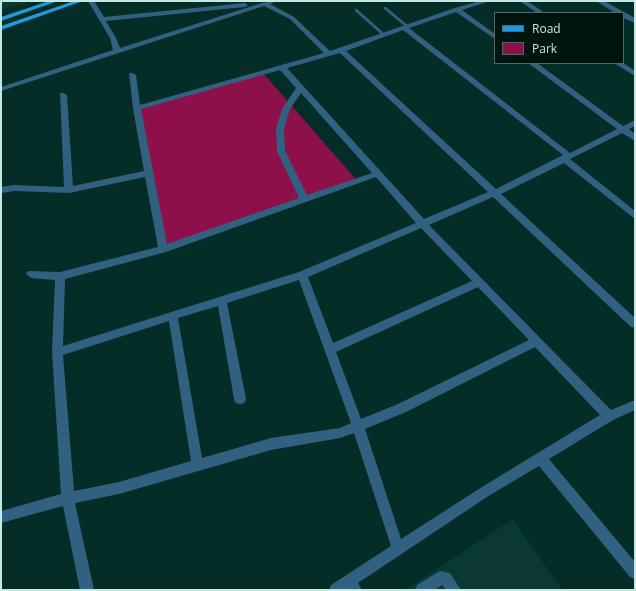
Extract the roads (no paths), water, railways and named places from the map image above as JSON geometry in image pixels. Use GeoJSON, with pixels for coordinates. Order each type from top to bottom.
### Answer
{"type":"FeatureCollection","features":[{"type":"Feature","properties":{"kind":"main road"},"geometry":{"type":"LineString","coordinates":[[1,19],[55,1]]}},
{"type":"Feature","properties":{"kind":"main road"},"geometry":{"type":"LineString","coordinates":[[1,28],[80,1]]}},
{"type":"Feature","properties":{"kind":"street"},"geometry":{"type":"LineString","coordinates":[[91,1],[103,19],[118,51]]}},
{"type":"Feature","properties":{"kind":"street"},"geometry":{"type":"LineString","coordinates":[[1,89],[274,1]]}},
{"type":"Feature","properties":{"kind":"street"},"geometry":{"type":"LineString","coordinates":[[137,108],[341,50],[457,9],[487,1]]}},
{"type":"Feature","properties":{"kind":"street"},"geometry":{"type":"LineString","coordinates":[[524,1],[540,12]]}},
{"type":"Feature","properties":{"kind":"street"},"geometry":{"type":"LineString","coordinates":[[599,1],[618,12]]}},
{"type":"Feature","properties":{"kind":"street"},"geometry":{"type":"LineString","coordinates":[[103,19],[245,5],[262,5],[292,18],[328,53]]}},
{"type":"Feature","properties":{"kind":"street"},"geometry":{"type":"LineString","coordinates":[[457,9],[494,36]]}},
{"type":"Feature","properties":{"kind":"street"},"geometry":{"type":"LineString","coordinates":[[624,15],[635,21]]}},
{"type":"Feature","properties":{"kind":"street"},"geometry":{"type":"LineString","coordinates":[[406,27],[566,157],[635,216]]}},
{"type":"Feature","properties":{"kind":"street"},"geometry":{"type":"LineString","coordinates":[[341,50],[635,324]]}},
{"type":"Feature","properties":{"kind":"street"},"geometry":{"type":"LineString","coordinates":[[533,64],[635,138]]}},
{"type":"Feature","properties":{"kind":"street"},"geometry":{"type":"LineString","coordinates":[[620,64],[635,74]]}},
{"type":"Feature","properties":{"kind":"street"},"geometry":{"type":"LineString","coordinates":[[281,66],[423,224],[610,416]]}},
{"type":"Feature","properties":{"kind":"street"},"geometry":{"type":"LineString","coordinates":[[132,75],[163,249]]}},
{"type":"Feature","properties":{"kind":"street"},"geometry":{"type":"LineString","coordinates":[[300,88],[286,109],[280,129],[281,151],[304,199]]}},
{"type":"Feature","properties":{"kind":"street"},"geometry":{"type":"LineString","coordinates":[[63,95],[69,190]]}},
{"type":"Feature","properties":{"kind":"street"},"geometry":{"type":"LineString","coordinates":[[56,352],[174,317],[302,275],[495,193],[635,123]]}},
{"type":"Feature","properties":{"kind":"street"},"geometry":{"type":"LineString","coordinates":[[1,190],[14,188],[69,190],[149,173]]}},
{"type":"Feature","properties":{"kind":"street"},"geometry":{"type":"LineString","coordinates":[[31,274],[60,276],[163,249],[377,174]]}},
{"type":"Feature","properties":{"kind":"street"},"geometry":{"type":"LineString","coordinates":[[302,275],[358,426],[398,549]]}},
{"type":"Feature","properties":{"kind":"street"},"geometry":{"type":"LineString","coordinates":[[60,276],[56,352],[68,498],[87,590]]}},
{"type":"Feature","properties":{"kind":"street"},"geometry":{"type":"LineString","coordinates":[[330,350],[479,282]]}},
{"type":"Feature","properties":{"kind":"street"},"geometry":{"type":"LineString","coordinates":[[222,301],[240,399]]}},
{"type":"Feature","properties":{"kind":"street"},"geometry":{"type":"LineString","coordinates":[[174,317],[197,464]]}},
{"type":"Feature","properties":{"kind":"street"},"geometry":{"type":"LineString","coordinates":[[1,517],[68,498],[119,488],[197,464],[271,444],[340,432],[402,408],[537,341]]}},
{"type":"Feature","properties":{"kind":"street"},"geometry":{"type":"LineString","coordinates":[[336,590],[352,586],[398,549],[486,491],[610,416],[635,405]]}},
{"type":"Feature","properties":{"kind":"street"},"geometry":{"type":"LineString","coordinates":[[540,458],[635,572]]}},
{"type":"Feature","properties":{"kind":"street"},"geometry":{"type":"LineString","coordinates":[[422,590],[440,578],[445,578],[454,590]]}},
{"type":"Feature","properties":{"kind":"lane"},"geometry":{"type":"LineString","coordinates":[[385,8],[406,27]]}},
{"type":"Feature","properties":{"kind":"lane"},"geometry":{"type":"LineString","coordinates":[[356,10],[384,35]]}}]}
